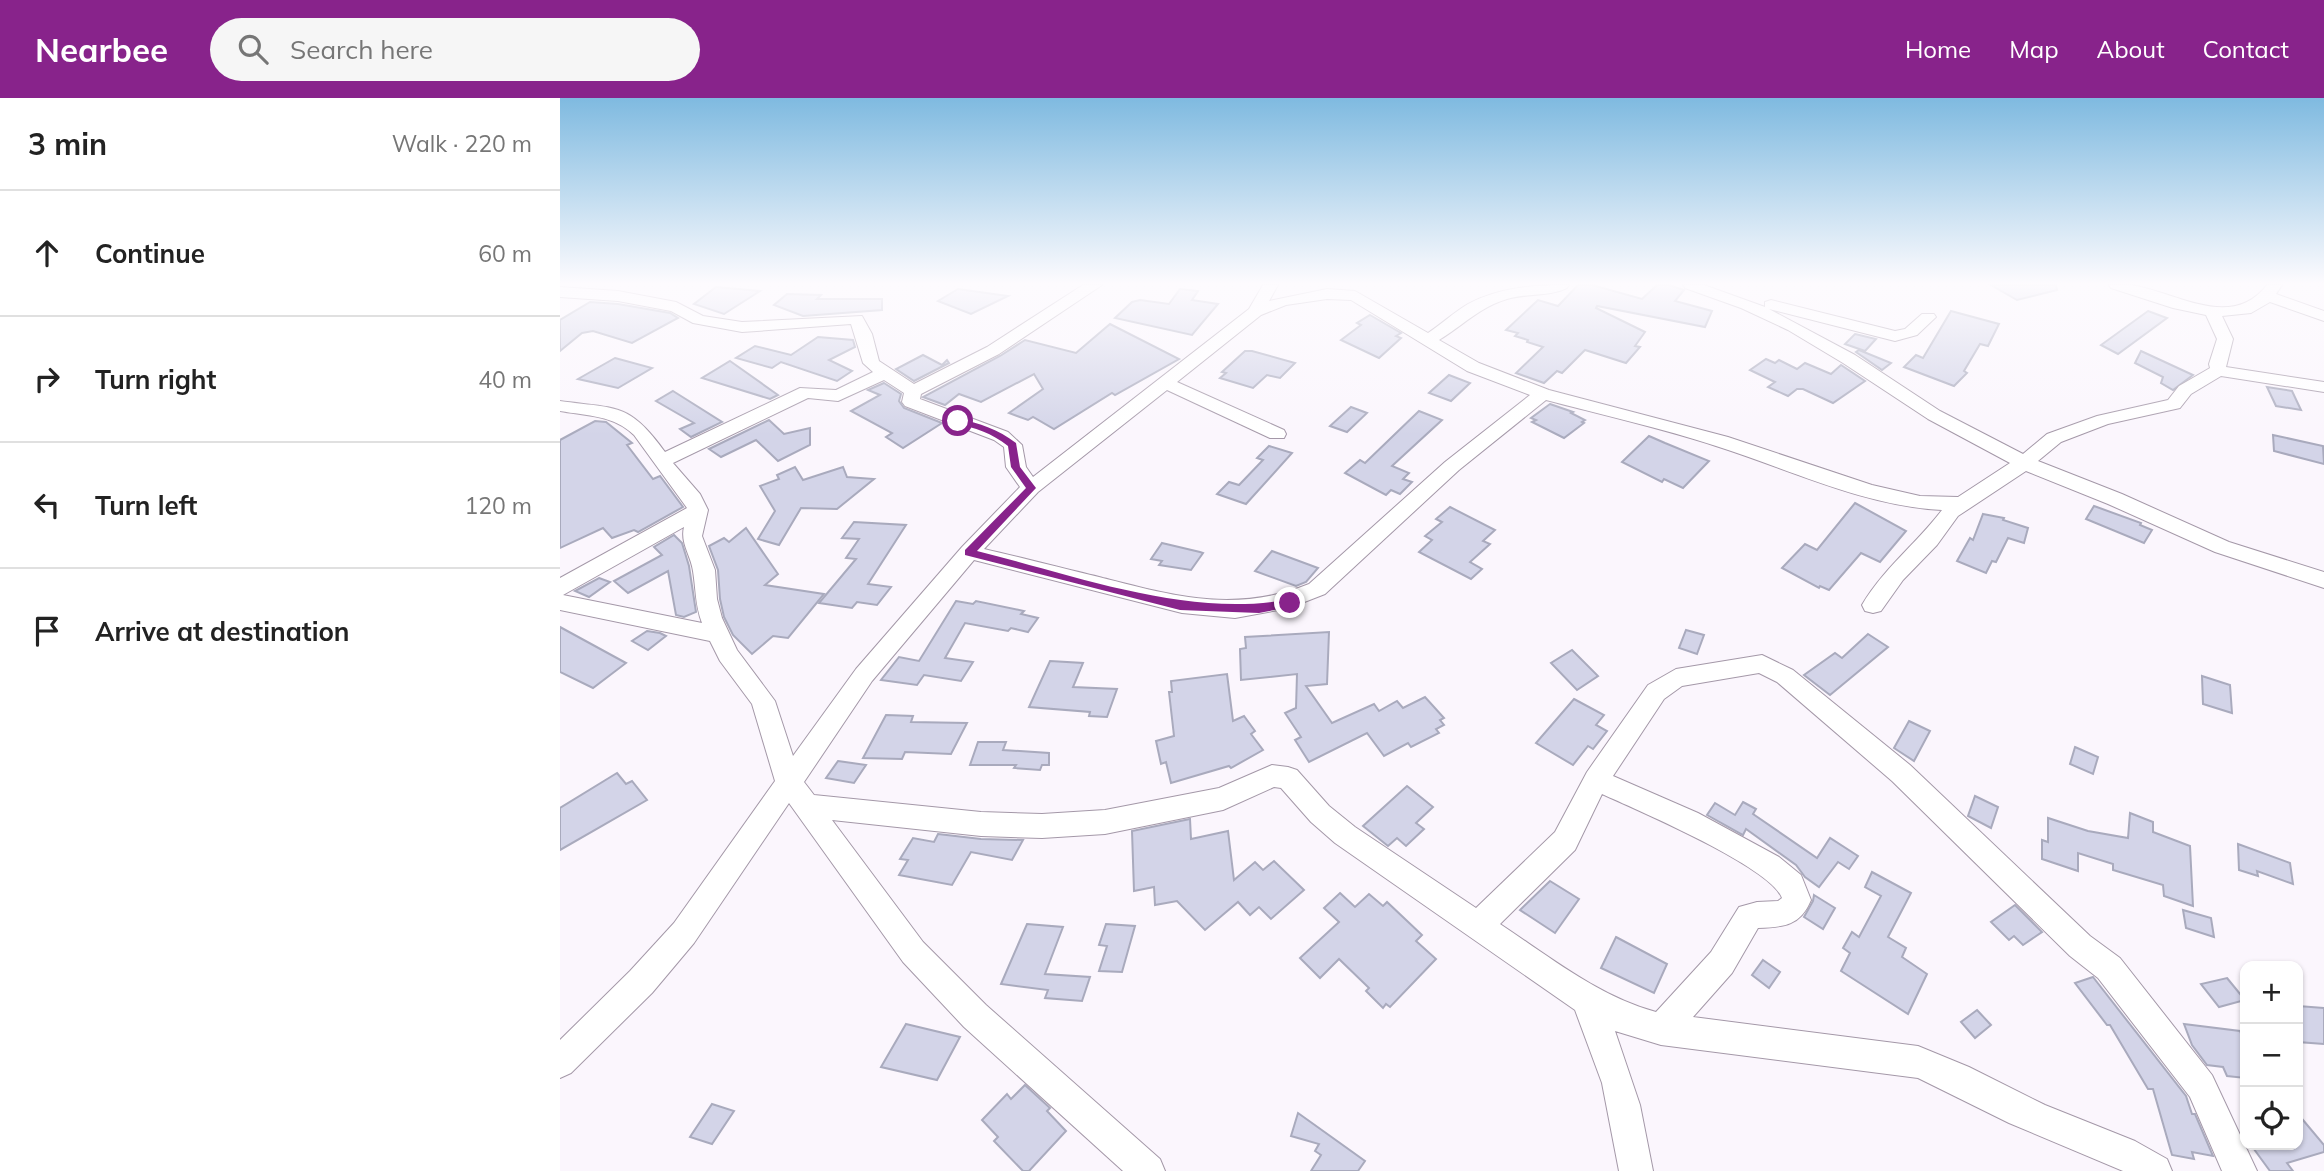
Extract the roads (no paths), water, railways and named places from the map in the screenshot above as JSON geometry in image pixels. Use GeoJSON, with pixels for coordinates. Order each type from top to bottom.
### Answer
{"type":"FeatureCollection","features":[{"type":"Feature","properties":{"kind":"street"},"geometry":{"type":"LineString","coordinates":[[864,335],[871,363],[913,391]]}},
{"type":"Feature","properties":{"kind":"street"},"geometry":{"type":"LineString","coordinates":[[913,391],[983,356],[1013,335]]}},
{"type":"Feature","properties":{"kind":"street"},"geometry":{"type":"LineString","coordinates":[[560,1062],[641,982],[684,933],[864,675],[969,552],[1031,488],[1225,335]]}},
{"type":"Feature","properties":{"kind":"street"},"geometry":{"type":"LineString","coordinates":[[1421,335],[1473,368],[1543,394],[1721,441],[1868,491],[1920,502],[1962,504]]}},
{"type":"Feature","properties":{"kind":"street"},"geometry":{"type":"LineString","coordinates":[[1428,339],[1436,335]]}},
{"type":"Feature","properties":{"kind":"street"},"geometry":{"type":"LineString","coordinates":[[1807,335],[1934,415],[2024,464],[2115,499],[2222,547],[2324,580]]}},
{"type":"Feature","properties":{"kind":"street"},"geometry":{"type":"LineString","coordinates":[[2219,370],[2217,365],[2225,340],[2223,335]]}},
{"type":"Feature","properties":{"kind":"street"},"geometry":{"type":"LineString","coordinates":[[1873,605],[1895,575],[1930,540],[1942,520],[2024,464],[2054,438],[2116,416],[2174,404],[2185,390],[2219,370],[2324,387]]}},
{"type":"Feature","properties":{"kind":"street"},"geometry":{"type":"LineString","coordinates":[[662,461],[806,392],[838,396],[884,373]]}},
{"type":"Feature","properties":{"kind":"street"},"geometry":{"type":"LineString","coordinates":[[1164,382],[1277,434]]}},
{"type":"Feature","properties":{"kind":"street"},"geometry":{"type":"LineString","coordinates":[[913,391],[911,402],[958,421],[981,426],[1013,445],[1016,467],[1031,488]]}},
{"type":"Feature","properties":{"kind":"street"},"geometry":{"type":"LineString","coordinates":[[969,552],[1180,606],[1259,609],[1290,603],[1317,589],[1452,466],[1543,394]]}},
{"type":"Feature","properties":{"kind":"street"},"geometry":{"type":"LineString","coordinates":[[560,406],[619,415],[629,421],[641,431],[693,499],[698,510],[692,536],[704,570],[706,599],[717,634],[728,655],[763,701],[788,781],[913,952],[975,1016],[1149,1171]]}},
{"type":"Feature","properties":{"kind":"street"},"geometry":{"type":"LineString","coordinates":[[560,588],[698,510]]}},
{"type":"Feature","properties":{"kind":"street"},"geometry":{"type":"LineString","coordinates":[[560,603],[717,634]]}},
{"type":"Feature","properties":{"kind":"street"},"geometry":{"type":"LineString","coordinates":[[1479,925],[1565,841],[1596,780],[1656,692],[1676,678],[1762,664],[1785,676],[1901,773],[2080,946],[2109,968],[2201,1086],[2240,1171]]}},
{"type":"Feature","properties":{"kind":"street"},"geometry":{"type":"LineString","coordinates":[[806,806],[981,824],[1105,822],[1223,799],[1272,776],[1288,778],[1320,814],[1345,835],[1586,999],[1624,1019],[1661,1029],[1919,1062],[1949,1072],[2022,1111],[2137,1158],[2155,1171]]}},
{"type":"Feature","properties":{"kind":"street"},"geometry":{"type":"LineString","coordinates":[[1596,780],[1689,821],[1769,866],[1791,884],[1797,900],[1790,911],[1776,917],[1762,912],[1749,917],[1738,940],[1713,974],[1661,1029]]}},
{"type":"Feature","properties":{"kind":"street"},"geometry":{"type":"LineString","coordinates":[[1586,999],[1607,1044],[1624,1097],[1636,1171]]}}]}
